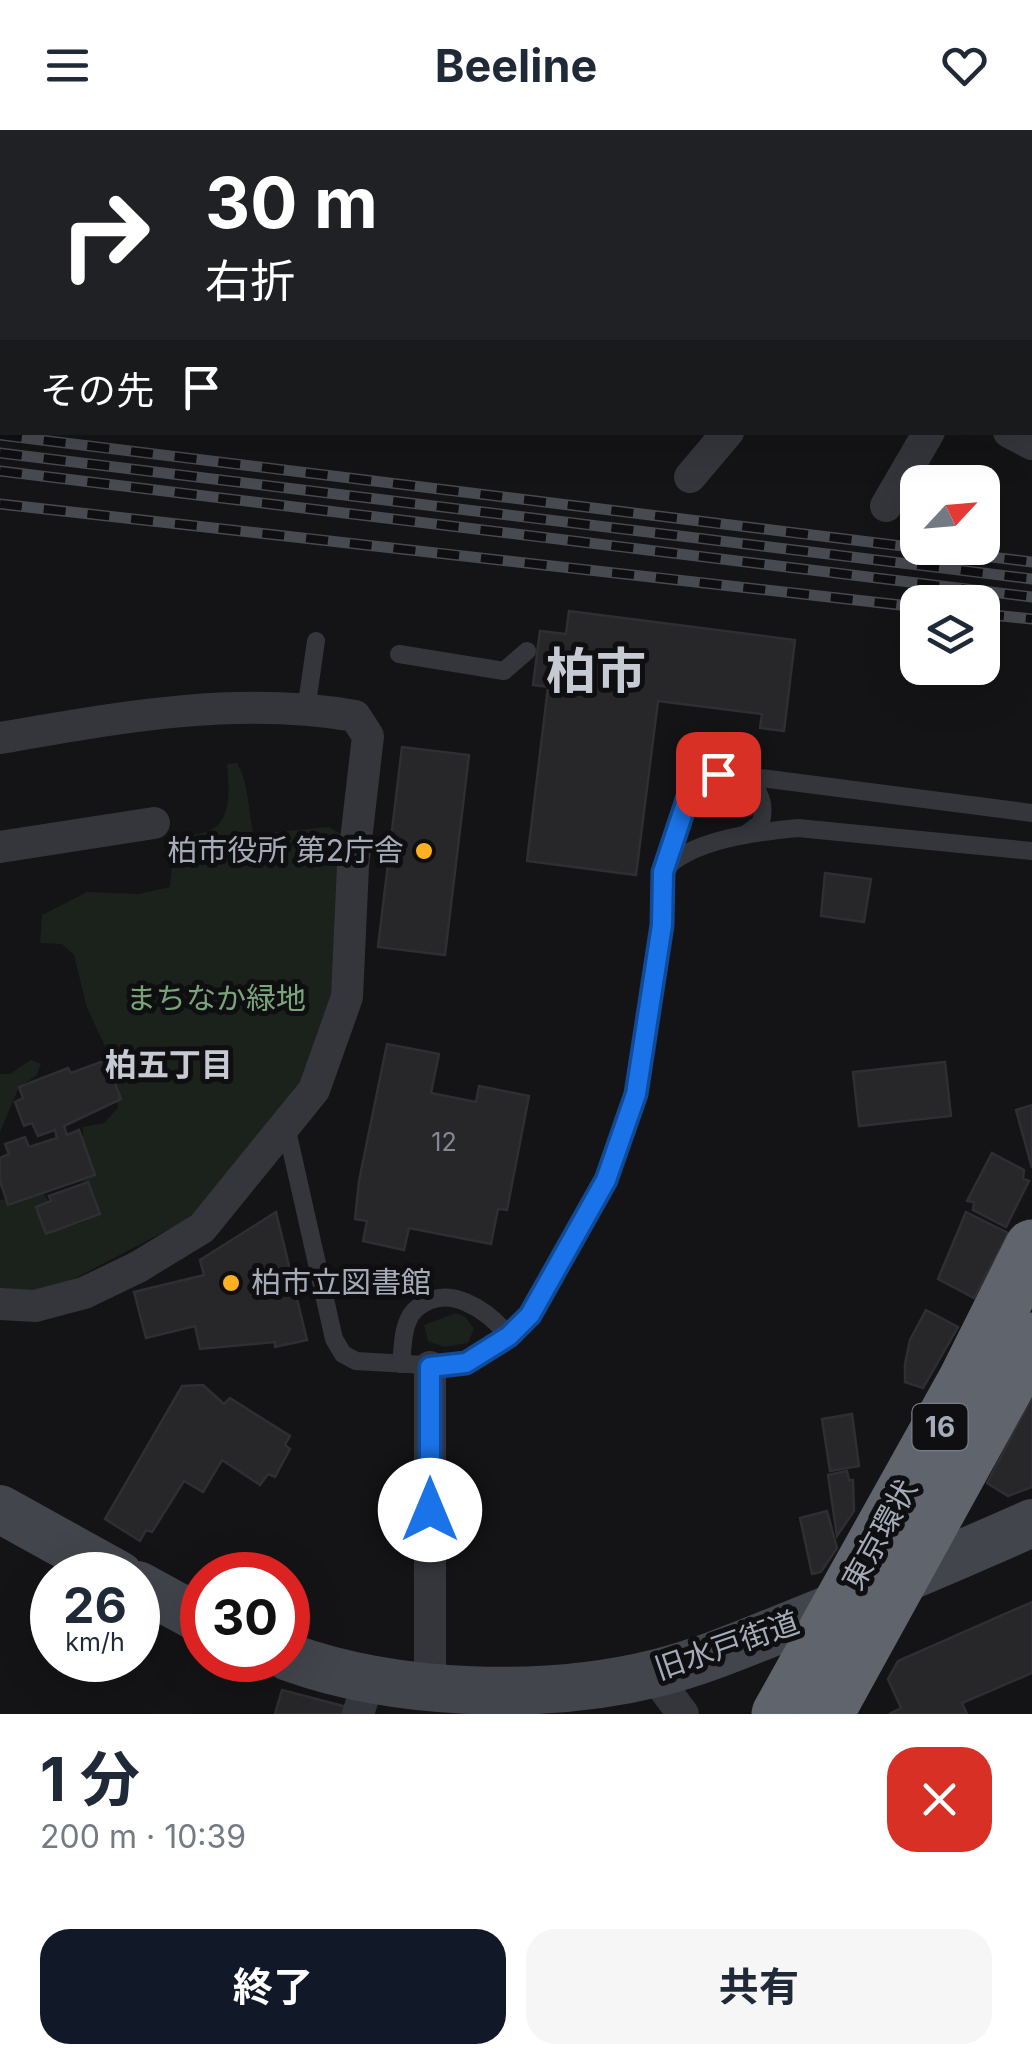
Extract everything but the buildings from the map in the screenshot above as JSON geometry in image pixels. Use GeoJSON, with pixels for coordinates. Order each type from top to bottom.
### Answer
{"type":"FeatureCollection","features":[{"type":"Feature","properties":{"kind":"highway","name":"東京環状"},"geometry":{"type":"LineString","coordinates":[[779,1714],[966,1380],[1032,1247]]}},
{"type":"Feature","properties":{"kind":"highway","name":"東京環状"},"geometry":{"type":"LineString","coordinates":[[826,1714],[1032,1340]]}},
{"type":"Feature","properties":{"kind":"street"},"geometry":{"type":"LineString","coordinates":[[690,478],[726,435]]}},
{"type":"Feature","properties":{"kind":"street"},"geometry":{"type":"LineString","coordinates":[[886,506],[927,435]]}},
{"type":"Feature","properties":{"kind":"street"},"geometry":{"type":"LineString","coordinates":[[0,738],[155,711],[306,710],[354,716],[368,736],[353,866],[347,997],[314,1090],[202,1228],[138,1267],[84,1292],[35,1306],[0,1304]]}},
{"type":"Feature","properties":{"kind":"street"},"geometry":{"type":"LineString","coordinates":[[0,847],[154,823]]}},
{"type":"Feature","properties":{"kind":"street"},"geometry":{"type":"LineString","coordinates":[[415,1366],[430,1688]]}},
{"type":"Feature","properties":{"kind":"street"},"geometry":{"type":"LineString","coordinates":[[0,1509],[78,1552]]}},
{"type":"Feature","properties":{"kind":"street","name":"旧水戸街道"},"geometry":{"type":"LineString","coordinates":[[310,1668],[363,1696],[430,1688],[540,1688],[653,1674],[842,1604],[1032,1523]]}},
{"type":"Feature","properties":{"kind":"street"},"geometry":{"type":"LineString","coordinates":[[653,1674],[682,1714]]}},
{"type":"Feature","properties":{"kind":"lane"},"geometry":{"type":"LineString","coordinates":[[306,710],[316,641]]}},
{"type":"Feature","properties":{"kind":"lane"},"geometry":{"type":"LineString","coordinates":[[399,654],[504,671],[527,651]]}},
{"type":"Feature","properties":{"kind":"lane"},"geometry":{"type":"LineString","coordinates":[[285,1124],[334,1339],[343,1354],[356,1361],[415,1366],[466,1363],[509,1336],[530,1315],[606,1180],[628,1124],[659,942],[663,872],[692,785],[704,776],[738,776],[1032,813]]}},
{"type":"Feature","properties":{"kind":"lane"},"geometry":{"type":"LineString","coordinates":[[738,776],[750,781],[764,804],[761,823],[738,838]]}},
{"type":"Feature","properties":{"kind":"lane"},"geometry":{"type":"LineString","coordinates":[[680,819],[695,840],[707,846]]}},
{"type":"Feature","properties":{"kind":"lane"},"geometry":{"type":"LineString","coordinates":[[663,872],[672,861],[707,846],[798,828],[1032,852]]}},
{"type":"Feature","properties":{"kind":"lane"},"geometry":{"type":"LineString","coordinates":[[415,1366],[405,1331],[414,1312],[431,1302],[452,1298],[472,1303],[491,1314],[509,1336]]}},
{"type":"Feature","properties":{"kind":"green space","name":"まちなか緑地"},"geometry":{"type":"Polygon","coordinates":[[[237,763],[254,834],[329,827],[348,838],[343,968],[321,1071],[204,1211],[70,1281],[36,1290],[0,1289],[0,1200],[43,1193],[52,1206],[79,1224],[92,1218],[83,1179],[83,1127],[104,1123],[118,1108],[113,1063],[87,1008],[74,955],[62,944],[40,943],[42,915],[87,892],[139,894],[170,887],[174,847],[182,835],[199,834],[219,823],[228,804],[227,764],[237,763]]]}},
{"type":"Feature","properties":{"kind":"green space"},"geometry":{"type":"Polygon","coordinates":[[[31,1060],[41,1064],[36,1076],[19,1087],[0,1132],[0,1074],[10,1074],[31,1060]]]}},
{"type":"Feature","properties":{"kind":"green space"},"geometry":{"type":"Polygon","coordinates":[[[456,1313],[474,1329],[468,1343],[444,1347],[428,1341],[424,1325],[456,1313]]]}},
{"type":"Feature","properties":{"kind":"railway"},"geometry":{"type":"LineString","coordinates":[[0,435],[1032,562]]}},
{"type":"Feature","properties":{"kind":"railway"},"geometry":{"type":"LineString","coordinates":[[0,453],[1032,579]]}},
{"type":"Feature","properties":{"kind":"railway"},"geometry":{"type":"LineString","coordinates":[[0,471],[1032,597]]}},
{"type":"Feature","properties":{"kind":"railway"},"geometry":{"type":"LineString","coordinates":[[0,504],[900,605]]}},
{"type":"Feature","properties":{"kind":"railway"},"geometry":{"type":"LineString","coordinates":[[1000,616],[1032,619]]}},
{"type":"Feature","properties":{"kind":"place","name":"柏市役所 第2庁舎"},"geometry":{"type":"Point","coordinates":[424,851]}},
{"type":"Feature","properties":{"kind":"place","name":"柏市立図書館"},"geometry":{"type":"Point","coordinates":[231,1283]}},
{"type":"Feature","properties":{"kind":"district","name":"柏市"},"geometry":{"type":"Point","coordinates":[596,671]}},
{"type":"Feature","properties":{"kind":"district","name":"柏五丁目"},"geometry":{"type":"Point","coordinates":[169,1065]}},
{"type":"Feature","properties":{"kind":"route"},"geometry":{"type":"LineString","coordinates":[[430,1510],[430,1367],[466,1363],[509,1336],[530,1315],[606,1180],[628,1124],[644,1052],[662,925],[663,872],[692,785],[704,776],[718,774]]}}]}
